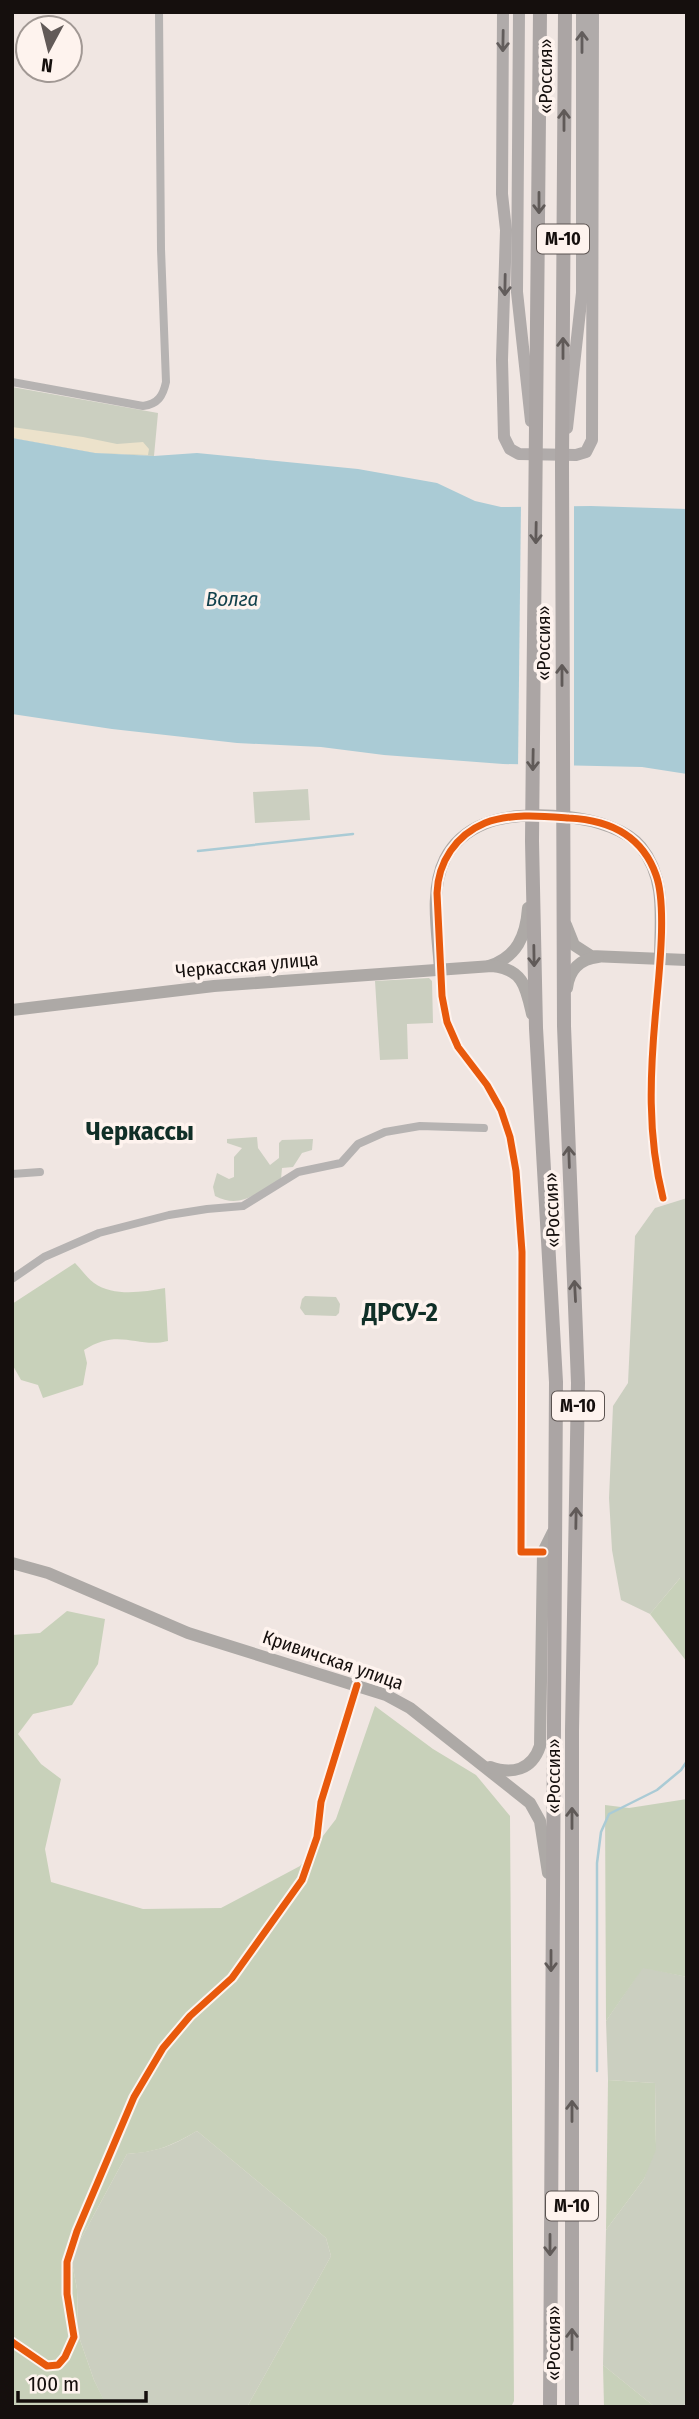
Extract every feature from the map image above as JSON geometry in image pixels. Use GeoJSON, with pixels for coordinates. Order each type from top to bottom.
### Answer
{"type":"FeatureCollection","features":[{"type":"Feature","properties":{"kind":"highway","name":"«Россия»"},"geometry":{"type":"LineString","coordinates":[[540,12],[531,841],[536,1028],[556,1382],[553,1532],[550,2407]]}},
{"type":"Feature","properties":{"kind":"highway","name":"«Россия»"},"geometry":{"type":"LineString","coordinates":[[565,12],[562,865],[564,1026],[578,1383],[572,1731],[572,2407]]}},
{"type":"Feature","properties":{"kind":"main road"},"geometry":{"type":"LineString","coordinates":[[503,12],[502,194],[506,230],[502,360],[503,437],[510,449],[519,454],[573,455],[586,452],[592,440],[593,12]]}},
{"type":"Feature","properties":{"kind":"main road"},"geometry":{"type":"LineString","coordinates":[[519,12],[517,292],[537,464]]}},
{"type":"Feature","properties":{"kind":"main road"},"geometry":{"type":"LineString","coordinates":[[562,465],[582,293],[582,12]]}},
{"type":"Feature","properties":{"kind":"street"},"geometry":{"type":"LineString","coordinates":[[12,382],[143,405],[155,402],[164,389],[159,12]]}},
{"type":"Feature","properties":{"kind":"street"},"geometry":{"type":"LineString","coordinates":[[543,1552],[521,1552],[522,1252],[510,1137],[487,1084],[463,1055],[450,1031],[443,1005],[440,970],[436,893],[440,872],[446,856],[460,839],[482,824],[529,816],[603,822],[636,841],[652,864],[659,883],[660,960],[651,1105],[656,1169],[663,1198]]}},
{"type":"Feature","properties":{"kind":"street","name":"Черкасская улица"},"geometry":{"type":"LineString","coordinates":[[485,967],[506,958],[522,940],[527,922],[532,864]]}},
{"type":"Feature","properties":{"kind":"street"},"geometry":{"type":"LineString","coordinates":[[562,865],[569,936],[579,949],[598,957]]}},
{"type":"Feature","properties":{"kind":"street"},"geometry":{"type":"LineString","coordinates":[[564,1026],[570,976],[582,961],[598,957],[687,960]]}},
{"type":"Feature","properties":{"kind":"street","name":"Черкасская улица"},"geometry":{"type":"LineString","coordinates":[[12,1010],[214,986],[485,967],[505,969],[521,980],[525,985],[536,1028]]}},
{"type":"Feature","properties":{"kind":"street"},"geometry":{"type":"LineString","coordinates":[[12,1279],[44,1258],[99,1233],[169,1215],[243,1206],[298,1172],[341,1163],[358,1144],[385,1132],[420,1126],[484,1128]]}},
{"type":"Feature","properties":{"kind":"street"},"geometry":{"type":"LineString","coordinates":[[12,1174],[40,1172]]}},
{"type":"Feature","properties":{"kind":"street"},"geometry":{"type":"LineString","coordinates":[[480,1763],[500,1771],[517,1771],[531,1763],[540,1749],[543,1552],[553,1532]]}},
{"type":"Feature","properties":{"kind":"street","name":"Кривичская улица"},"geometry":{"type":"LineString","coordinates":[[12,1563],[48,1573],[188,1633],[357,1685],[386,1695],[410,1708],[527,1800],[536,1812],[541,1826],[551,1893]]}},
{"type":"Feature","properties":{"kind":"street"},"geometry":{"type":"LineString","coordinates":[[12,2342],[47,2366],[58,2365],[65,2357],[74,2337],[67,2294],[67,2262],[77,2231],[129,2109],[163,2048],[190,2016],[232,1978],[302,1880],[317,1837],[321,1802],[357,1685]]}},
{"type":"Feature","properties":{"kind":"green space"},"geometry":{"type":"Polygon","coordinates":[[[12,387],[158,413],[154,456],[95,453],[12,438],[12,387]]]}},
{"type":"Feature","properties":{"kind":"green space"},"geometry":{"type":"Polygon","coordinates":[[[308,789],[310,820],[255,823],[253,792],[308,789]]]}},
{"type":"Feature","properties":{"kind":"green space"},"geometry":{"type":"Polygon","coordinates":[[[429,978],[432,981],[433,1023],[407,1024],[408,1059],[380,1060],[375,981],[429,978]]]}},
{"type":"Feature","properties":{"kind":"green space"},"geometry":{"type":"Polygon","coordinates":[[[257,1137],[258,1148],[270,1165],[279,1158],[279,1143],[282,1140],[313,1139],[312,1150],[302,1153],[293,1167],[282,1168],[281,1179],[249,1197],[233,1201],[215,1196],[213,1187],[217,1173],[229,1179],[234,1177],[234,1157],[242,1148],[227,1143],[227,1139],[257,1137]]]}},
{"type":"Feature","properties":{"kind":"green space"},"geometry":{"type":"Polygon","coordinates":[[[687,1198],[687,1586],[680,1578],[650,1614],[621,1600],[612,1550],[609,1498],[613,1406],[628,1383],[635,1236],[655,1208],[687,1198]]]}},
{"type":"Feature","properties":{"kind":"green space"},"geometry":{"type":"Polygon","coordinates":[[[75,1263],[94,1283],[110,1290],[138,1292],[165,1288],[168,1341],[147,1343],[118,1339],[96,1343],[84,1350],[87,1363],[83,1385],[43,1398],[38,1385],[21,1380],[12,1364],[12,1304],[75,1263]]]}},
{"type":"Feature","properties":{"kind":"green space"},"geometry":{"type":"Polygon","coordinates":[[[305,1296],[336,1297],[340,1304],[339,1313],[336,1316],[305,1315],[300,1308],[305,1296]]]}},
{"type":"Feature","properties":{"kind":"green space"},"geometry":{"type":"Polygon","coordinates":[[[681,1577],[687,1586],[687,1662],[650,1614],[681,1577]]]}},
{"type":"Feature","properties":{"kind":"green space"},"geometry":{"type":"Polygon","coordinates":[[[67,1611],[105,1619],[98,1664],[72,1705],[33,1714],[18,1734],[41,1764],[61,1779],[45,1849],[51,1882],[143,1909],[221,1908],[300,1866],[336,1819],[375,1706],[433,1749],[476,1775],[510,1816],[514,2401],[511,2407],[247,2407],[331,2256],[326,2238],[197,2131],[163,2147],[127,2154],[71,2257],[77,2289],[78,2334],[94,2380],[105,2402],[150,2407],[12,2407],[12,1635],[40,1633],[67,1611]]]}},
{"type":"Feature","properties":{"kind":"green space"},"geometry":{"type":"Polygon","coordinates":[[[687,1799],[687,1977],[643,1968],[606,2021],[605,1805],[629,1808],[687,1799]]]}},
{"type":"Feature","properties":{"kind":"green space"},"geometry":{"type":"Polygon","coordinates":[[[643,1967],[687,1977],[687,2404],[676,2407],[655,2407],[603,2365],[606,2230],[644,2179],[656,2141],[655,2083],[608,2080],[606,2021],[643,1967]]]}},
{"type":"Feature","properties":{"kind":"green space"},"geometry":{"type":"Polygon","coordinates":[[[608,2080],[655,2083],[656,2150],[644,2179],[606,2230],[608,2080]]]}},
{"type":"Feature","properties":{"kind":"green space"},"geometry":{"type":"Polygon","coordinates":[[[197,2131],[326,2238],[331,2256],[247,2407],[150,2407],[105,2403],[78,2334],[77,2289],[71,2257],[127,2154],[164,2147],[197,2131]]]}},
{"type":"Feature","properties":{"kind":"green space"},"geometry":{"type":"Polygon","coordinates":[[[603,2365],[655,2407],[604,2407],[603,2365]]]}},
{"type":"Feature","properties":{"kind":"sand"},"geometry":{"type":"Polygon","coordinates":[[[12,427],[117,444],[143,442],[149,449],[148,455],[95,453],[12,438],[12,427]]]}},
{"type":"Feature","properties":{"kind":"water","name":"Волга"},"geometry":{"type":"Polygon","coordinates":[[[12,438],[95,453],[154,456],[197,453],[358,469],[437,483],[475,501],[501,507],[687,509],[687,774],[642,767],[503,764],[384,755],[321,747],[237,743],[12,714],[12,438]]]}},
{"type":"Feature","properties":{"kind":"pier"},"geometry":{"type":"Polygon","coordinates":[[[574,502],[574,769],[518,768],[521,503],[574,502]]]}},
{"type":"Feature","properties":{"kind":"waterway"},"geometry":{"type":"LineString","coordinates":[[198,851],[353,834]]}},
{"type":"Feature","properties":{"kind":"waterway"},"geometry":{"type":"LineString","coordinates":[[597,2071],[597,1863],[601,1832],[609,1814],[657,1790],[681,1770],[687,1761]]}},
{"type":"Feature","properties":{"kind":"cycle path"},"geometry":{"type":"LineString","coordinates":[[543,1552],[521,1552],[522,1252],[516,1171],[510,1137],[501,1110],[487,1085],[458,1047],[447,1022],[442,996],[438,882],[445,860],[457,842],[485,823],[527,816],[598,822],[633,840],[650,861],[656,875],[661,904],[651,1103],[654,1151],[663,1198]]}},
{"type":"Feature","properties":{"kind":"cycle path"},"geometry":{"type":"LineString","coordinates":[[12,2342],[47,2366],[58,2365],[65,2357],[74,2337],[67,2294],[67,2262],[77,2231],[134,2097],[163,2048],[190,2016],[232,1978],[302,1880],[317,1837],[321,1802],[357,1685]]}},
{"type":"Feature","properties":{"kind":"district","name":"Черкассы"},"geometry":{"type":"Point","coordinates":[140,1131]}},
{"type":"Feature","properties":{"kind":"district","name":"ДРСУ-2"},"geometry":{"type":"Point","coordinates":[400,1312]}}]}
